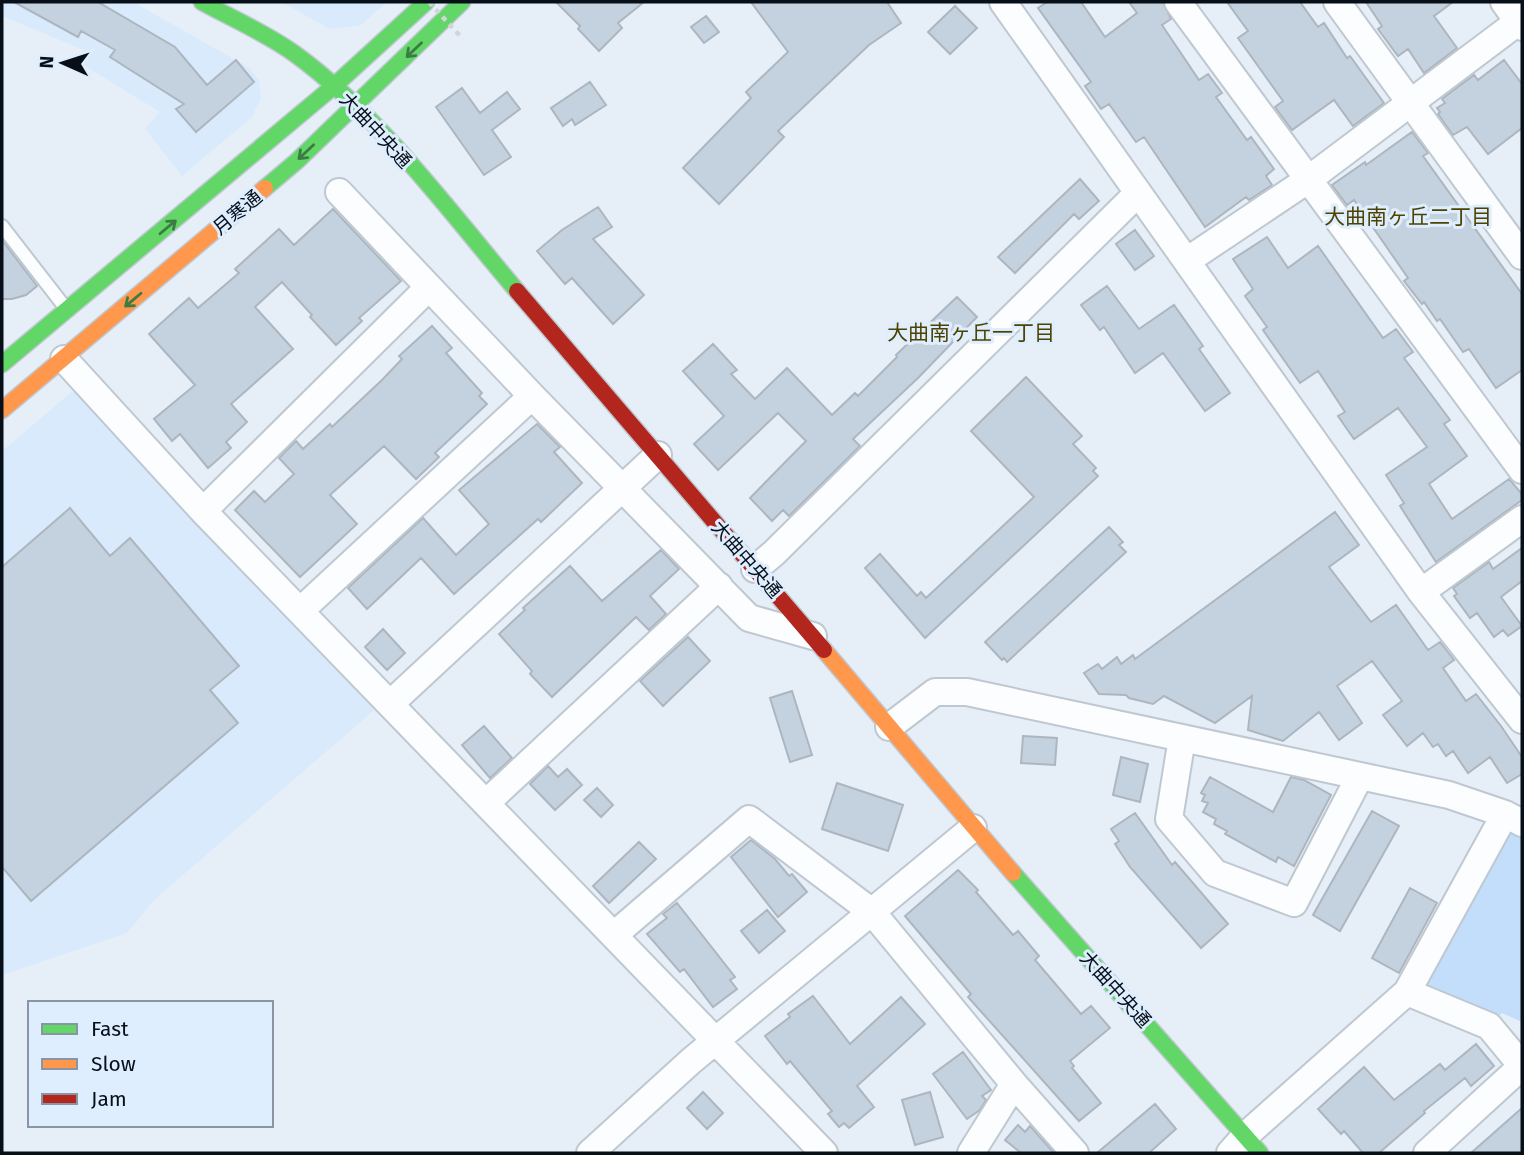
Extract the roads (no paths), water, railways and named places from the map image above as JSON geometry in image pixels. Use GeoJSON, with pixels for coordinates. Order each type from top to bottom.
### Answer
{"type":"FeatureCollection","features":[{"type":"Feature","properties":{"kind":"main road","name":"大曲中央通"},"geometry":{"type":"LineString","coordinates":[[202,2],[265,35],[334,86],[383,134],[1246,1147]]}},
{"type":"Feature","properties":{"kind":"main road","name":"月寒通"},"geometry":{"type":"LineString","coordinates":[[2,364],[334,86],[428,2]]}},
{"type":"Feature","properties":{"kind":"main road","name":"月寒通"},"geometry":{"type":"LineString","coordinates":[[2,410],[297,161],[462,2]]}},
{"type":"Feature","properties":{"kind":"street"},"geometry":{"type":"LineString","coordinates":[[1005,2],[1137,194],[1188,260],[1421,592],[1522,720]]}},
{"type":"Feature","properties":{"kind":"street"},"geometry":{"type":"LineString","coordinates":[[1178,2],[1522,470]]}},
{"type":"Feature","properties":{"kind":"street"},"geometry":{"type":"LineString","coordinates":[[1337,2],[1522,256]]}},
{"type":"Feature","properties":{"kind":"street"},"geometry":{"type":"LineString","coordinates":[[1188,260],[1309,179],[1517,17]]}},
{"type":"Feature","properties":{"kind":"street"},"geometry":{"type":"LineString","coordinates":[[339,192],[428,288],[749,618],[813,636]]}},
{"type":"Feature","properties":{"kind":"street"},"geometry":{"type":"LineString","coordinates":[[755,569],[1137,194]]}},
{"type":"Feature","properties":{"kind":"street"},"geometry":{"type":"LineString","coordinates":[[202,511],[428,288]]}},
{"type":"Feature","properties":{"kind":"street"},"geometry":{"type":"LineString","coordinates":[[64,359],[202,511],[824,1153]]}},
{"type":"Feature","properties":{"kind":"street"},"geometry":{"type":"LineString","coordinates":[[300,611],[532,396]]}},
{"type":"Feature","properties":{"kind":"street"},"geometry":{"type":"LineString","coordinates":[[390,704],[658,455]]}},
{"type":"Feature","properties":{"kind":"street"},"geometry":{"type":"LineString","coordinates":[[1421,592],[1522,519]]}},
{"type":"Feature","properties":{"kind":"street"},"geometry":{"type":"LineString","coordinates":[[486,803],[719,586]]}},
{"type":"Feature","properties":{"kind":"street"},"geometry":{"type":"LineString","coordinates":[[889,727],[935,692],[967,692],[1449,795],[1513,818],[1408,992],[1246,1147]]}},
{"type":"Feature","properties":{"kind":"street"},"geometry":{"type":"LineString","coordinates":[[1182,738],[1169,819],[1215,873],[1294,903],[1360,776]]}},
{"type":"Feature","properties":{"kind":"street"},"geometry":{"type":"LineString","coordinates":[[614,935],[749,819],[872,912],[1014,1084],[1075,1153]]}},
{"type":"Feature","properties":{"kind":"street"},"geometry":{"type":"LineString","coordinates":[[590,1153],[618,1144],[716,1040],[973,828]]}},
{"type":"Feature","properties":{"kind":"street"},"geometry":{"type":"LineString","coordinates":[[1408,992],[1489,1026],[1522,1066],[1427,1153]]}},
{"type":"Feature","properties":{"kind":"street"},"geometry":{"type":"LineString","coordinates":[[971,1153],[1014,1084]]}},
{"type":"Feature","properties":{"kind":"lane"},"geometry":{"type":"LineString","coordinates":[[2,226],[67,309]]}},
{"type":"Feature","properties":{"kind":"district","name":"大曲南ヶ丘二丁目"},"geometry":{"type":"Point","coordinates":[1408,217]}},
{"type":"Feature","properties":{"kind":"district","name":"大曲南ヶ丘一丁目"},"geometry":{"type":"Point","coordinates":[971,333]}}]}
